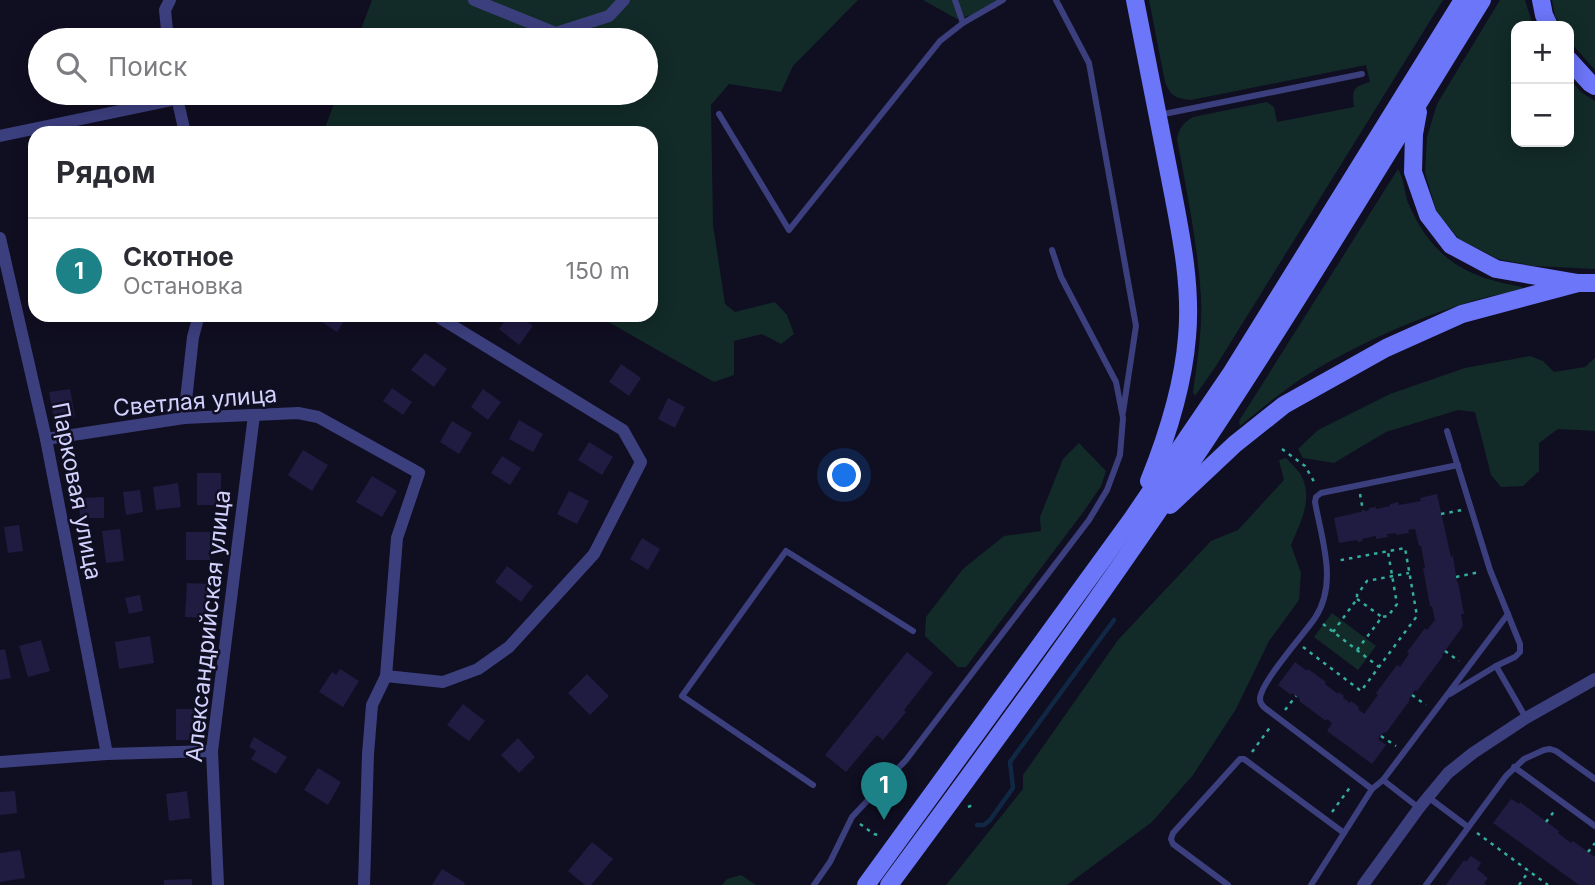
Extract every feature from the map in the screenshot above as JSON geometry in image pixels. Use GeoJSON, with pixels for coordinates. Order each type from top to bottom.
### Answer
{"type":"FeatureCollection","features":[{"type":"Feature","properties":{"kind":"main road"},"geometry":{"type":"LineString","coordinates":[[1135,0],[1180,230],[1187,285],[1188,335],[1180,391],[1140,522]]}},
{"type":"Feature","properties":{"kind":"main road"},"geometry":{"type":"LineString","coordinates":[[889,885],[947,806],[1140,522],[1463,0]]}},
{"type":"Feature","properties":{"kind":"main road"},"geometry":{"type":"LineString","coordinates":[[866,885],[1245,381],[1482,0]]}},
{"type":"Feature","properties":{"kind":"main road"},"geometry":{"type":"LineString","coordinates":[[1541,0],[1547,21]]}},
{"type":"Feature","properties":{"kind":"main road"},"geometry":{"type":"LineString","coordinates":[[1574,65],[1595,86]]}},
{"type":"Feature","properties":{"kind":"main road"},"geometry":{"type":"LineString","coordinates":[[1421,98],[1414,134],[1413,172],[1428,215],[1451,245],[1496,269],[1587,283]]}},
{"type":"Feature","properties":{"kind":"main road"},"geometry":{"type":"LineString","coordinates":[[1140,522],[1284,405],[1386,348],[1462,314],[1587,283]]}},
{"type":"Feature","properties":{"kind":"street"},"geometry":{"type":"LineString","coordinates":[[167,28],[165,10],[170,0]]}},
{"type":"Feature","properties":{"kind":"street"},"geometry":{"type":"LineString","coordinates":[[474,0],[543,28]]}},
{"type":"Feature","properties":{"kind":"street"},"geometry":{"type":"LineString","coordinates":[[571,28],[610,16],[624,0]]}},
{"type":"Feature","properties":{"kind":"street"},"geometry":{"type":"LineString","coordinates":[[44,126],[137,105]]}},
{"type":"Feature","properties":{"kind":"street"},"geometry":{"type":"LineString","coordinates":[[179,105],[183,126]]}},
{"type":"Feature","properties":{"kind":"street"},"geometry":{"type":"LineString","coordinates":[[0,136],[28,130]]}},
{"type":"Feature","properties":{"kind":"street","name":"Парковая улица"},"geometry":{"type":"LineString","coordinates":[[0,238],[46,439],[107,754]]}},
{"type":"Feature","properties":{"kind":"street"},"geometry":{"type":"LineString","coordinates":[[184,418],[197,322]]}},
{"type":"Feature","properties":{"kind":"street"},"geometry":{"type":"LineString","coordinates":[[364,885],[372,705],[386,676],[443,682],[478,670],[509,648],[594,554],[641,462],[623,430],[447,322]]}},
{"type":"Feature","properties":{"kind":"street","name":"Светлая улица"},"geometry":{"type":"LineString","coordinates":[[46,439],[184,418],[298,412],[318,417],[419,473],[397,538],[386,676]]}},
{"type":"Feature","properties":{"kind":"street","name":"Александрийская улица"},"geometry":{"type":"LineString","coordinates":[[218,885],[212,751],[254,415]]}},
{"type":"Feature","properties":{"kind":"street"},"geometry":{"type":"LineString","coordinates":[[1363,885],[1448,773],[1526,718],[1595,679]]}},
{"type":"Feature","properties":{"kind":"street"},"geometry":{"type":"LineString","coordinates":[[0,762],[107,754],[212,751]]}},
{"type":"Feature","properties":{"kind":"lane"},"geometry":{"type":"LineString","coordinates":[[955,0],[963,23]]}},
{"type":"Feature","properties":{"kind":"lane"},"geometry":{"type":"LineString","coordinates":[[719,114],[789,230],[940,41],[963,23],[1003,0]]}},
{"type":"Feature","properties":{"kind":"lane"},"geometry":{"type":"LineString","coordinates":[[814,885],[830,862],[852,817],[906,760],[1089,520],[1107,491],[1120,455],[1136,326],[1089,62],[1056,0]]}},
{"type":"Feature","properties":{"kind":"lane"},"geometry":{"type":"LineString","coordinates":[[1158,115],[1363,74]]}},
{"type":"Feature","properties":{"kind":"lane"},"geometry":{"type":"LineString","coordinates":[[1052,250],[1061,277],[1116,382],[1123,418]]}},
{"type":"Feature","properties":{"kind":"lane"},"geometry":{"type":"LineString","coordinates":[[1445,697],[1520,652],[1520,644],[1490,570],[1447,431]]}},
{"type":"Feature","properties":{"kind":"lane"},"geometry":{"type":"LineString","coordinates":[[1372,789],[1278,718],[1261,703],[1260,696],[1323,603],[1328,585],[1316,497],[1359,485],[1458,465]]}},
{"type":"Feature","properties":{"kind":"lane"},"geometry":{"type":"LineString","coordinates":[[813,785],[682,696],[786,551],[913,631]]}},
{"type":"Feature","properties":{"kind":"lane"},"geometry":{"type":"LineString","coordinates":[[1311,885],[1372,789],[1383,780],[1404,753],[1508,614]]}},
{"type":"Feature","properties":{"kind":"lane"},"geometry":{"type":"LineString","coordinates":[[1496,666],[1526,718]]}},
{"type":"Feature","properties":{"kind":"lane"},"geometry":{"type":"LineString","coordinates":[[1426,885],[1506,776],[1524,759],[1550,749],[1595,779]]}},
{"type":"Feature","properties":{"kind":"lane"},"geometry":{"type":"LineString","coordinates":[[1228,885],[1173,844],[1171,839],[1172,834],[1240,759],[1245,760],[1344,834]]}},
{"type":"Feature","properties":{"kind":"lane"},"geometry":{"type":"LineString","coordinates":[[1514,767],[1595,826]]}},
{"type":"Feature","properties":{"kind":"lane"},"geometry":{"type":"LineString","coordinates":[[1383,780],[1419,808]]}},
{"type":"Feature","properties":{"kind":"lane"},"geometry":{"type":"LineString","coordinates":[[1428,797],[1468,827]]}},
{"type":"Feature","properties":{"kind":"path"},"geometry":{"type":"LineString","coordinates":[[1282,449],[1305,466],[1321,494]]}},
{"type":"Feature","properties":{"kind":"path"},"geometry":{"type":"LineString","coordinates":[[1359,485],[1363,511]]}},
{"type":"Feature","properties":{"kind":"path"},"geometry":{"type":"LineString","coordinates":[[1441,514],[1471,508]]}},
{"type":"Feature","properties":{"kind":"path"},"geometry":{"type":"LineString","coordinates":[[1297,642],[1361,691],[1417,616],[1405,548],[1326,563]]}},
{"type":"Feature","properties":{"kind":"path"},"geometry":{"type":"LineString","coordinates":[[1357,650],[1382,617],[1388,616],[1397,604],[1387,551]]}},
{"type":"Feature","properties":{"kind":"path"},"geometry":{"type":"LineString","coordinates":[[1456,577],[1490,570]]}},
{"type":"Feature","properties":{"kind":"path"},"geometry":{"type":"LineString","coordinates":[[1333,632],[1367,582],[1409,573]]}},
{"type":"Feature","properties":{"kind":"path"},"geometry":{"type":"LineString","coordinates":[[1357,599],[1382,617]]}},
{"type":"Feature","properties":{"kind":"path"},"geometry":{"type":"LineString","coordinates":[[1323,625],[1379,667]]}},
{"type":"Feature","properties":{"kind":"path"},"geometry":{"type":"LineString","coordinates":[[1445,651],[1467,668]]}},
{"type":"Feature","properties":{"kind":"path"},"geometry":{"type":"LineString","coordinates":[[1412,695],[1434,712]]}},
{"type":"Feature","properties":{"kind":"path"},"geometry":{"type":"LineString","coordinates":[[1245,760],[1296,696]]}},
{"type":"Feature","properties":{"kind":"path"},"geometry":{"type":"LineString","coordinates":[[1381,736],[1404,753]]}},
{"type":"Feature","properties":{"kind":"path"},"geometry":{"type":"LineString","coordinates":[[1325,820],[1357,777]]}},
{"type":"Feature","properties":{"kind":"path"},"geometry":{"type":"LineString","coordinates":[[1546,822],[1561,801]]}},
{"type":"Feature","properties":{"kind":"path"},"geometry":{"type":"LineString","coordinates":[[852,817],[874,834],[881,836]]}},
{"type":"Feature","properties":{"kind":"path"},"geometry":{"type":"LineString","coordinates":[[1468,827],[1548,885]]}},
{"type":"Feature","properties":{"kind":"path"},"geometry":{"type":"LineString","coordinates":[[1588,852],[1595,843]]}},
{"type":"Feature","properties":{"kind":"path"},"geometry":{"type":"LineString","coordinates":[[1519,885],[1529,871]]}},
{"type":"Feature","properties":{"kind":"green space"},"geometry":{"type":"Polygon","coordinates":[[[372,0],[858,0],[793,66],[781,92],[729,84],[711,105],[713,225],[725,304],[735,312],[775,302],[787,315],[794,334],[781,344],[762,334],[734,341],[734,375],[714,382],[608,322],[658,322],[658,126],[326,126],[334,105],[658,105],[658,28],[362,28],[372,0]]]}},
{"type":"Feature","properties":{"kind":"green space"},"geometry":{"type":"Polygon","coordinates":[[[923,0],[1001,0],[996,8],[957,19],[923,0]]]}},
{"type":"Feature","properties":{"kind":"green space"},"geometry":{"type":"Polygon","coordinates":[[[1149,0],[1443,0],[1195,396],[1193,392],[1200,338],[1201,298],[1193,230],[1177,139],[1180,129],[1193,117],[1267,102],[1274,107],[1277,122],[1354,107],[1355,90],[1370,82],[1366,65],[1191,100],[1178,97],[1169,91],[1165,82],[1149,0]]]}},
{"type":"Feature","properties":{"kind":"green space"},"geometry":{"type":"Polygon","coordinates":[[[1500,0],[1525,0],[1531,21],[1511,21],[1511,147],[1574,147],[1574,84],[1595,101],[1595,269],[1533,266],[1498,259],[1459,239],[1437,213],[1425,173],[1427,137],[1437,104],[1500,0]]]}},
{"type":"Feature","properties":{"kind":"green space"},"geometry":{"type":"Polygon","coordinates":[[[1552,0],[1595,0],[1595,70],[1574,46],[1574,21],[1558,21],[1552,0]]]}},
{"type":"Feature","properties":{"kind":"green space"},"geometry":{"type":"Polygon","coordinates":[[[1398,169],[1407,201],[1418,224],[1441,252],[1468,271],[1484,278],[1522,287],[1524,290],[1457,306],[1419,319],[1363,344],[1304,377],[1240,426],[1239,421],[1398,169]]]}},
{"type":"Feature","properties":{"kind":"green space"},"geometry":{"type":"Polygon","coordinates":[[[1530,356],[1543,361],[1554,372],[1585,367],[1595,358],[1595,431],[1558,429],[1539,443],[1539,471],[1523,486],[1501,487],[1491,475],[1475,412],[1458,410],[1386,432],[1334,463],[1303,458],[1298,449],[1318,430],[1390,394],[1465,368],[1530,356]]]}},
{"type":"Feature","properties":{"kind":"green space"},"geometry":{"type":"Polygon","coordinates":[[[1079,443],[1106,471],[1101,486],[966,667],[958,667],[925,636],[926,617],[963,569],[1004,536],[1041,531],[1040,517],[1063,459],[1079,443]]]}},
{"type":"Feature","properties":{"kind":"green space"},"geometry":{"type":"Polygon","coordinates":[[[1286,458],[1301,475],[1306,493],[1302,520],[1291,545],[1301,573],[1299,600],[1269,641],[1236,709],[1193,775],[1152,822],[1067,885],[946,885],[1023,789],[1023,775],[1118,640],[1211,541],[1238,530],[1284,480],[1279,460],[1286,458]]]}},
{"type":"Feature","properties":{"kind":"green space"},"geometry":{"type":"Polygon","coordinates":[[[1332,613],[1376,646],[1358,670],[1314,637],[1332,613]]]}},
{"type":"Feature","properties":{"kind":"green space"},"geometry":{"type":"Polygon","coordinates":[[[741,875],[756,885],[722,885],[727,879],[741,875]]]}},
{"type":"Feature","properties":{"kind":"building"},"geometry":{"type":"Polygon","coordinates":[[[322,322],[343,322],[337,332],[322,322]]]}},
{"type":"Feature","properties":{"kind":"building"},"geometry":{"type":"Polygon","coordinates":[[[504,322],[528,322],[533,326],[519,345],[499,329],[504,322]]]}},
{"type":"Feature","properties":{"kind":"building"},"geometry":{"type":"Polygon","coordinates":[[[425,353],[447,369],[434,387],[411,370],[425,353]]]}},
{"type":"Feature","properties":{"kind":"building"},"geometry":{"type":"Polygon","coordinates":[[[621,364],[641,378],[629,396],[609,382],[621,364]]]}},
{"type":"Feature","properties":{"kind":"building"},"geometry":{"type":"Polygon","coordinates":[[[392,388],[412,402],[403,415],[383,401],[392,388]]]}},
{"type":"Feature","properties":{"kind":"building"},"geometry":{"type":"Polygon","coordinates":[[[70,389],[75,417],[54,421],[49,392],[70,389]]]}},
{"type":"Feature","properties":{"kind":"building"},"geometry":{"type":"Polygon","coordinates":[[[483,389],[501,402],[488,420],[471,407],[483,389]]]}},
{"type":"Feature","properties":{"kind":"building"},"geometry":{"type":"Polygon","coordinates":[[[668,398],[685,407],[675,428],[658,419],[668,398]]]}},
{"type":"Feature","properties":{"kind":"building"},"geometry":{"type":"Polygon","coordinates":[[[519,420],[543,434],[533,452],[509,439],[519,420]]]}},
{"type":"Feature","properties":{"kind":"building"},"geometry":{"type":"Polygon","coordinates":[[[452,421],[472,433],[459,454],[440,442],[452,421]]]}},
{"type":"Feature","properties":{"kind":"building"},"geometry":{"type":"Polygon","coordinates":[[[589,442],[613,457],[602,475],[578,460],[589,442]]]}},
{"type":"Feature","properties":{"kind":"building"},"geometry":{"type":"Polygon","coordinates":[[[303,450],[328,465],[312,491],[288,475],[303,450]]]}},
{"type":"Feature","properties":{"kind":"building"},"geometry":{"type":"Polygon","coordinates":[[[502,456],[521,468],[510,485],[491,473],[502,456]]]}},
{"type":"Feature","properties":{"kind":"building"},"geometry":{"type":"Polygon","coordinates":[[[197,473],[221,473],[221,505],[197,505],[197,473]]]}},
{"type":"Feature","properties":{"kind":"building"},"geometry":{"type":"Polygon","coordinates":[[[372,476],[397,491],[382,517],[356,502],[372,476]]]}},
{"type":"Feature","properties":{"kind":"building"},"geometry":{"type":"Polygon","coordinates":[[[178,483],[181,507],[156,510],[153,487],[178,483]]]}},
{"type":"Feature","properties":{"kind":"building"},"geometry":{"type":"Polygon","coordinates":[[[140,490],[143,512],[126,515],[123,492],[140,490]]]}},
{"type":"Feature","properties":{"kind":"building"},"geometry":{"type":"Polygon","coordinates":[[[569,491],[589,501],[577,524],[557,514],[569,491]]]}},
{"type":"Feature","properties":{"kind":"building"},"geometry":{"type":"Polygon","coordinates":[[[1437,494],[1451,557],[1453,556],[1464,614],[1461,614],[1463,626],[1386,733],[1378,739],[1386,745],[1372,764],[1327,731],[1332,723],[1278,685],[1295,662],[1326,682],[1325,684],[1359,707],[1364,714],[1397,665],[1400,667],[1409,654],[1407,652],[1425,628],[1427,630],[1435,620],[1430,606],[1421,546],[1415,529],[1408,530],[1409,533],[1387,534],[1388,537],[1376,539],[1376,536],[1358,542],[1339,543],[1334,518],[1398,502],[1399,505],[1421,501],[1420,498],[1437,494]]]}},
{"type":"Feature","properties":{"kind":"building"},"geometry":{"type":"Polygon","coordinates":[[[104,497],[104,518],[80,518],[79,498],[104,497]]]}},
{"type":"Feature","properties":{"kind":"building"},"geometry":{"type":"Polygon","coordinates":[[[19,525],[23,551],[8,553],[4,527],[19,525]]]}},
{"type":"Feature","properties":{"kind":"building"},"geometry":{"type":"Polygon","coordinates":[[[120,529],[124,561],[106,563],[102,531],[120,529]]]}},
{"type":"Feature","properties":{"kind":"building"},"geometry":{"type":"Polygon","coordinates":[[[186,532],[210,532],[210,560],[186,560],[186,532]]]}},
{"type":"Feature","properties":{"kind":"building"},"geometry":{"type":"Polygon","coordinates":[[[642,538],[660,549],[648,570],[630,559],[642,538]]]}},
{"type":"Feature","properties":{"kind":"building"},"geometry":{"type":"Polygon","coordinates":[[[507,566],[533,586],[521,602],[495,582],[507,566]]]}},
{"type":"Feature","properties":{"kind":"building"},"geometry":{"type":"Polygon","coordinates":[[[187,583],[209,584],[208,618],[185,617],[187,583]]]}},
{"type":"Feature","properties":{"kind":"building"},"geometry":{"type":"Polygon","coordinates":[[[140,595],[143,611],[129,614],[125,598],[140,595]]]}},
{"type":"Feature","properties":{"kind":"building"},"geometry":{"type":"Polygon","coordinates":[[[150,636],[154,663],[119,669],[115,642],[150,636]]]}},
{"type":"Feature","properties":{"kind":"building"},"geometry":{"type":"Polygon","coordinates":[[[41,640],[50,671],[28,677],[19,646],[41,640]]]}},
{"type":"Feature","properties":{"kind":"building"},"geometry":{"type":"Polygon","coordinates":[[[5,649],[11,678],[0,680],[0,650],[5,649]]]}},
{"type":"Feature","properties":{"kind":"building"},"geometry":{"type":"Polygon","coordinates":[[[907,652],[933,673],[883,740],[877,735],[846,772],[825,755],[907,652]]]}},
{"type":"Feature","properties":{"kind":"building"},"geometry":{"type":"Polygon","coordinates":[[[340,669],[359,681],[343,707],[319,692],[332,672],[336,675],[340,669]]]}},
{"type":"Feature","properties":{"kind":"building"},"geometry":{"type":"Polygon","coordinates":[[[587,674],[609,696],[590,715],[568,693],[587,674]]]}},
{"type":"Feature","properties":{"kind":"building"},"geometry":{"type":"Polygon","coordinates":[[[463,704],[485,721],[469,741],[447,725],[463,704]]]}},
{"type":"Feature","properties":{"kind":"building"},"geometry":{"type":"Polygon","coordinates":[[[176,709],[202,709],[202,740],[176,740],[176,709]]]}},
{"type":"Feature","properties":{"kind":"building"},"geometry":{"type":"Polygon","coordinates":[[[254,737],[287,757],[276,774],[251,759],[256,751],[249,747],[254,737]]]}},
{"type":"Feature","properties":{"kind":"building"},"geometry":{"type":"Polygon","coordinates":[[[518,738],[535,757],[519,773],[501,755],[518,738]]]}},
{"type":"Feature","properties":{"kind":"building"},"geometry":{"type":"Polygon","coordinates":[[[318,768],[341,782],[328,805],[304,790],[318,768]]]}},
{"type":"Feature","properties":{"kind":"building"},"geometry":{"type":"Polygon","coordinates":[[[15,791],[17,813],[0,815],[0,792],[15,791]]]}},
{"type":"Feature","properties":{"kind":"building"},"geometry":{"type":"Polygon","coordinates":[[[187,791],[190,818],[169,821],[166,794],[187,791]]]}},
{"type":"Feature","properties":{"kind":"building"},"geometry":{"type":"Polygon","coordinates":[[[1511,799],[1519,804],[1520,802],[1571,843],[1573,841],[1595,857],[1595,885],[1579,885],[1493,823],[1511,799]]]}},
{"type":"Feature","properties":{"kind":"building"},"geometry":{"type":"Polygon","coordinates":[[[592,842],[613,859],[591,885],[585,885],[568,871],[592,842]]]}},
{"type":"Feature","properties":{"kind":"building"},"geometry":{"type":"Polygon","coordinates":[[[20,850],[25,878],[0,882],[0,853],[20,850]]]}},
{"type":"Feature","properties":{"kind":"building"},"geometry":{"type":"Polygon","coordinates":[[[1471,856],[1481,863],[1477,869],[1488,878],[1484,883],[1486,885],[1446,885],[1464,860],[1466,862],[1471,856]]]}},
{"type":"Feature","properties":{"kind":"building"},"geometry":{"type":"Polygon","coordinates":[[[442,869],[465,883],[464,885],[432,885],[442,869]]]}},
{"type":"Feature","properties":{"kind":"building"},"geometry":{"type":"Polygon","coordinates":[[[192,879],[192,885],[164,885],[164,880],[192,879]]]}},
{"type":"Feature","properties":{"kind":"waterway"},"geometry":{"type":"LineString","coordinates":[[977,825],[984,825],[990,820],[1013,788],[1010,762],[1114,620]]}},
{"type":"Feature","properties":{"kind":"place","name":"Скотное"},"geometry":{"type":"Point","coordinates":[884,820]}}]}
